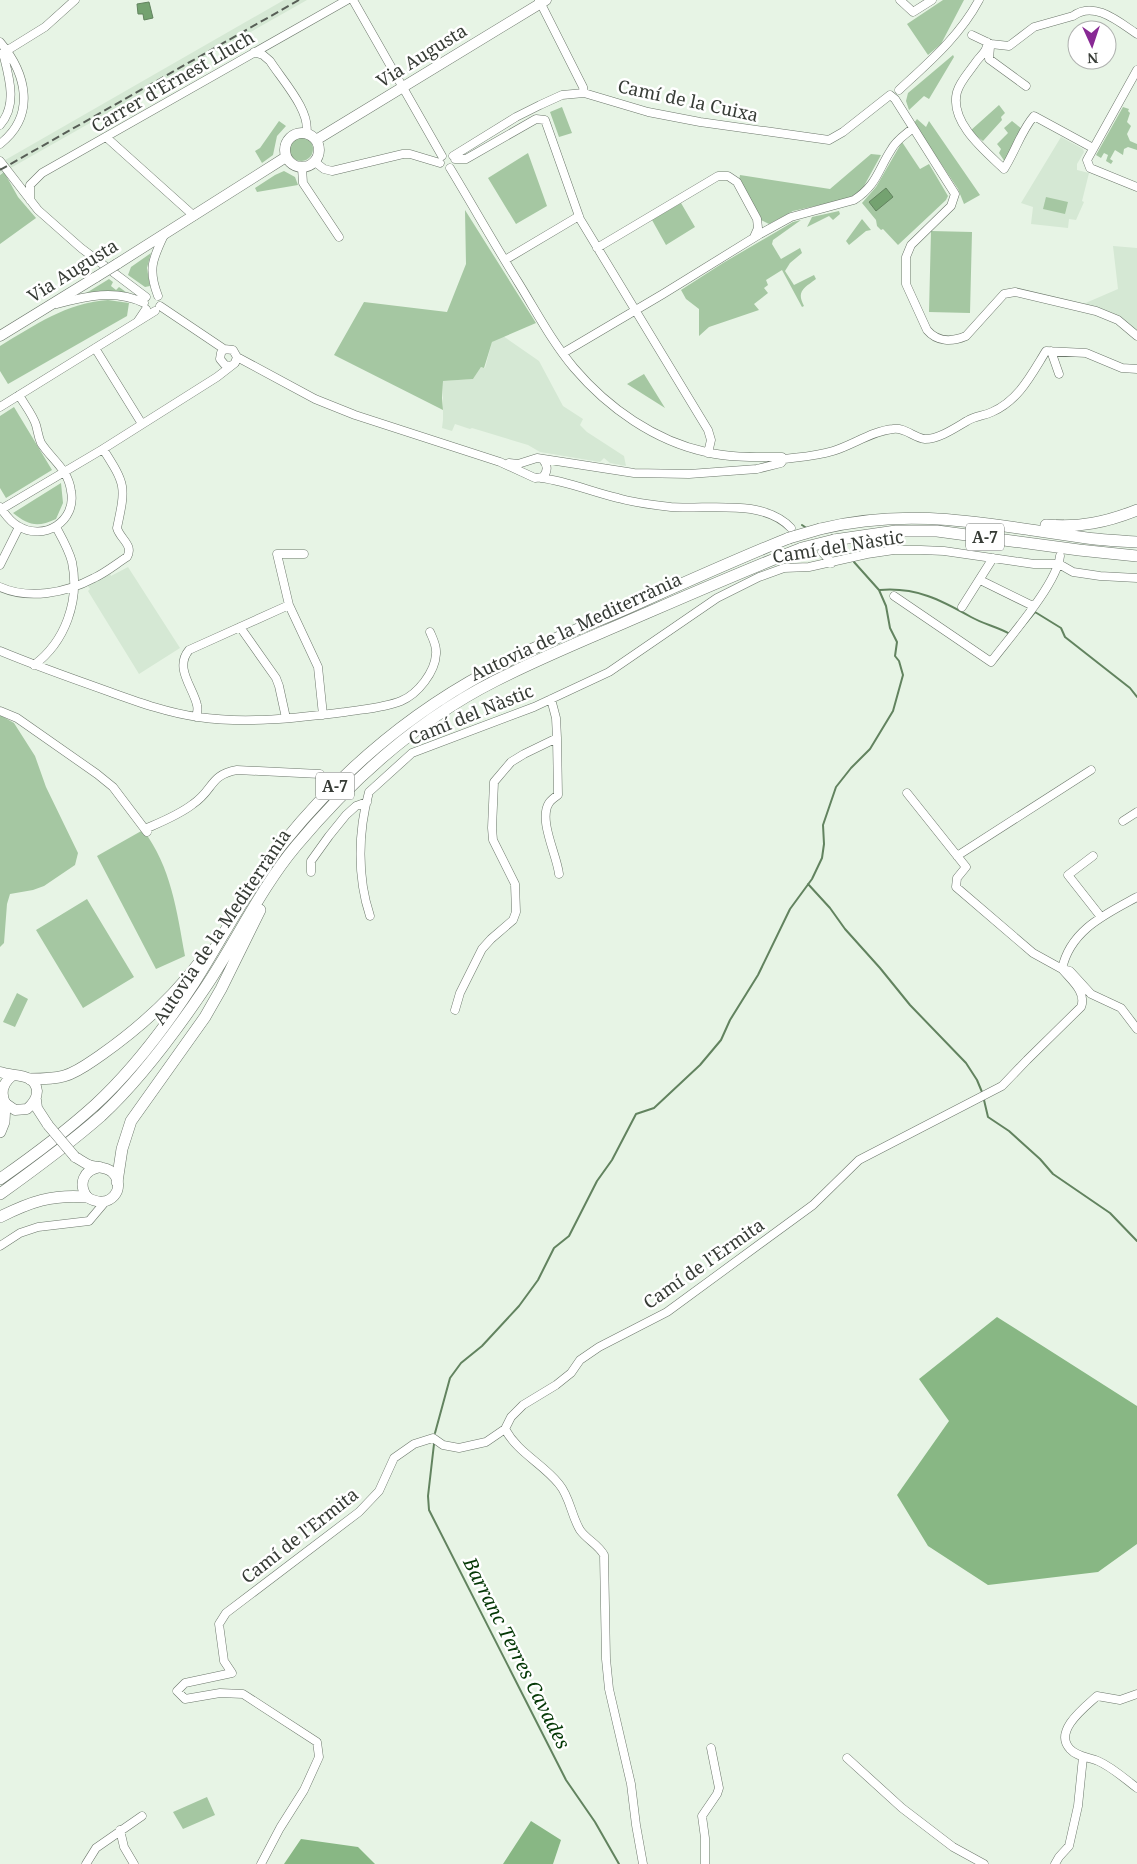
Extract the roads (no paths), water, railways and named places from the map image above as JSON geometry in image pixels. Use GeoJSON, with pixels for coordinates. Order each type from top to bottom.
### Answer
{"type":"FeatureCollection","features":[{"type":"Feature","properties":{"kind":"highway"},"geometry":{"type":"LineString","coordinates":[[974,521],[1079,526],[1118,518],[1137,510]]}},
{"type":"Feature","properties":{"kind":"highway","name":"Autovia de la Mediterrània"},"geometry":{"type":"LineString","coordinates":[[0,1179],[66,1130],[96,1104],[126,1073],[194,983],[253,884],[283,842],[319,802],[386,738],[428,707],[488,671],[528,651],[748,555],[790,533],[895,518],[936,518],[974,521],[1082,537],[1137,542]]}},
{"type":"Feature","properties":{"kind":"highway","name":"Autovia de la Mediterrània"},"geometry":{"type":"LineString","coordinates":[[0,1194],[72,1140],[102,1114],[132,1083],[205,988],[266,889],[295,848],[328,810],[392,749],[431,720],[494,681],[736,574],[802,548],[834,540],[896,531],[937,531],[1137,556]]}},
{"type":"Feature","properties":{"kind":"highway"},"geometry":{"type":"LineString","coordinates":[[117,1182],[122,1148],[131,1121],[205,1017],[222,989],[269,892],[299,851],[360,778]]}},
{"type":"Feature","properties":{"kind":"highway"},"geometry":{"type":"LineString","coordinates":[[30,1079],[54,1078],[74,1073],[129,1036],[180,988],[218,934],[229,924]]}},
{"type":"Feature","properties":{"kind":"highway"},"geometry":{"type":"LineString","coordinates":[[0,1132],[4,1122],[4,1102]]}},
{"type":"Feature","properties":{"kind":"highway"},"geometry":{"type":"LineString","coordinates":[[0,1217],[39,1200],[65,1195],[95,1201]]}},
{"type":"Feature","properties":{"kind":"main road","name":"Via Augusta"},"geometry":{"type":"LineString","coordinates":[[316,140],[541,1]]}},
{"type":"Feature","properties":{"kind":"main road"},"geometry":{"type":"LineString","coordinates":[[297,134],[306,134],[316,140],[319,153],[315,162],[310,166],[302,168],[293,166],[284,151],[287,141],[297,134]]}},
{"type":"Feature","properties":{"kind":"main road","name":"Via Augusta"},"geometry":{"type":"LineString","coordinates":[[0,336],[275,166],[286,157]]}},
{"type":"Feature","properties":{"kind":"main road"},"geometry":{"type":"LineString","coordinates":[[0,1072],[12,1076],[24,1076],[30,1079],[36,1089],[36,1100],[45,1122],[75,1156],[80,1166],[82,1186],[95,1201],[114,1196],[117,1182],[111,1172],[89,1165],[75,1156]]}},
{"type":"Feature","properties":{"kind":"main road"},"geometry":{"type":"LineString","coordinates":[[12,1076],[1,1087],[4,1102],[9,1107],[21,1110],[45,1122]]}},
{"type":"Feature","properties":{"kind":"main road"},"geometry":{"type":"LineString","coordinates":[[21,1110],[32,1105],[36,1100]]}},
{"type":"Feature","properties":{"kind":"main road"},"geometry":{"type":"LineString","coordinates":[[82,1180],[89,1171],[100,1167]]}},
{"type":"Feature","properties":{"kind":"street"},"geometry":{"type":"LineString","coordinates":[[5,52],[45,27],[75,0]]}},
{"type":"Feature","properties":{"kind":"street","name":"Carrer d'Ernest Lluch"},"geometry":{"type":"LineString","coordinates":[[33,181],[42,173],[347,0]]}},
{"type":"Feature","properties":{"kind":"street"},"geometry":{"type":"LineString","coordinates":[[353,0],[403,86],[444,168],[450,168],[454,165],[454,158]]}},
{"type":"Feature","properties":{"kind":"street"},"geometry":{"type":"LineString","coordinates":[[900,0],[913,12],[932,0]]}},
{"type":"Feature","properties":{"kind":"street"},"geometry":{"type":"LineString","coordinates":[[980,0],[967,32],[945,47],[899,90],[900,96],[892,97],[914,128],[954,194],[951,206],[911,245],[906,257],[906,284],[927,330],[931,335],[947,340],[957,340],[966,336],[1004,294],[1019,292],[1102,313],[1118,320],[1137,336]]}},
{"type":"Feature","properties":{"kind":"street"},"geometry":{"type":"LineString","coordinates":[[541,1],[583,87],[584,93]]}},
{"type":"Feature","properties":{"kind":"street"},"geometry":{"type":"LineString","coordinates":[[967,32],[991,43],[1011,45],[1044,23],[1073,16],[1082,11],[1102,11],[1137,34]]}},
{"type":"Feature","properties":{"kind":"street"},"geometry":{"type":"LineString","coordinates":[[0,42],[5,52],[11,102],[9,112],[0,125]]}},
{"type":"Feature","properties":{"kind":"street"},"geometry":{"type":"LineString","coordinates":[[270,61],[270,49],[273,42]]}},
{"type":"Feature","properties":{"kind":"street"},"geometry":{"type":"LineString","coordinates":[[991,43],[990,59],[1026,86]]}},
{"type":"Feature","properties":{"kind":"street"},"geometry":{"type":"LineString","coordinates":[[991,43],[960,85],[957,93],[958,113],[970,136],[1004,169],[1013,156],[1026,124],[1034,116],[1094,148]]}},
{"type":"Feature","properties":{"kind":"street"},"geometry":{"type":"LineString","coordinates":[[1,142],[10,136],[22,114],[24,95],[21,78],[13,59],[5,52]]}},
{"type":"Feature","properties":{"kind":"street"},"geometry":{"type":"LineString","coordinates":[[254,52],[263,55],[270,61],[304,112],[308,126],[306,134]]}},
{"type":"Feature","properties":{"kind":"street"},"geometry":{"type":"LineString","coordinates":[[1137,70],[1087,160],[1090,168],[1137,188]]}},
{"type":"Feature","properties":{"kind":"street"},"geometry":{"type":"LineString","coordinates":[[9,80],[21,78]]}},
{"type":"Feature","properties":{"kind":"street","name":"Camí de la Cuixa"},"geometry":{"type":"LineString","coordinates":[[454,158],[516,117],[562,95],[584,93],[648,112],[723,126],[829,140],[892,97]]}},
{"type":"Feature","properties":{"kind":"street"},"geometry":{"type":"LineString","coordinates":[[315,162],[332,171],[403,154],[441,159],[449,154],[454,158],[466,159],[536,119],[545,120],[578,216],[708,430],[711,440],[708,453]]}},
{"type":"Feature","properties":{"kind":"street"},"geometry":{"type":"LineString","coordinates":[[563,353],[753,238],[792,217],[842,204],[862,195],[872,184],[896,142],[914,128]]}},
{"type":"Feature","properties":{"kind":"street"},"geometry":{"type":"LineString","coordinates":[[106,137],[194,216]]}},
{"type":"Feature","properties":{"kind":"street"},"geometry":{"type":"LineString","coordinates":[[0,161],[30,200],[81,248],[145,303]]}},
{"type":"Feature","properties":{"kind":"street"},"geometry":{"type":"LineString","coordinates":[[302,168],[303,183],[340,237]]}},
{"type":"Feature","properties":{"kind":"street"},"geometry":{"type":"LineString","coordinates":[[450,168],[504,260],[563,353],[585,380],[603,398],[632,420],[682,445],[708,453],[741,457],[782,457],[784,459],[832,451],[894,428],[924,439],[937,436],[974,417],[988,414],[1004,405],[1024,387],[1046,351],[1086,353],[1122,368],[1137,370]]}},
{"type":"Feature","properties":{"kind":"street"},"geometry":{"type":"LineString","coordinates":[[10,175],[19,181],[33,181]]}},
{"type":"Feature","properties":{"kind":"street"},"geometry":{"type":"LineString","coordinates":[[597,248],[718,176],[728,176],[737,182],[758,219],[758,228],[753,238]]}},
{"type":"Feature","properties":{"kind":"street"},"geometry":{"type":"LineString","coordinates":[[30,200],[30,185],[33,181]]}},
{"type":"Feature","properties":{"kind":"street"},"geometry":{"type":"LineString","coordinates":[[504,260],[578,216]]}},
{"type":"Feature","properties":{"kind":"street"},"geometry":{"type":"LineString","coordinates":[[0,406],[148,317],[158,308],[161,301],[152,279],[151,268],[164,235]]}},
{"type":"Feature","properties":{"kind":"street"},"geometry":{"type":"LineString","coordinates":[[48,306],[89,296],[103,294],[121,295],[158,308],[224,349],[233,350],[237,357],[314,399],[355,415],[500,462],[535,478],[556,480],[619,499],[652,505],[672,507],[739,507],[780,519],[790,533]]}},
{"type":"Feature","properties":{"kind":"street"},"geometry":{"type":"LineString","coordinates":[[137,322],[150,294],[158,296]]}},
{"type":"Feature","properties":{"kind":"street"},"geometry":{"type":"LineString","coordinates":[[95,348],[142,424]]}},
{"type":"Feature","properties":{"kind":"street"},"geometry":{"type":"LineString","coordinates":[[224,349],[220,359],[222,364],[229,366]]}},
{"type":"Feature","properties":{"kind":"street"},"geometry":{"type":"LineString","coordinates":[[1051,351],[1060,374]]}},
{"type":"Feature","properties":{"kind":"street"},"geometry":{"type":"LineString","coordinates":[[19,395],[37,425],[37,435],[42,444],[50,457],[59,464],[64,472],[70,484],[72,502],[69,512],[56,527],[42,532],[19,527],[1,509],[64,472],[103,449],[217,377],[235,363],[237,357]]}},
{"type":"Feature","properties":{"kind":"street"},"geometry":{"type":"LineString","coordinates":[[0,587],[28,594],[52,592],[94,578],[127,557],[130,553],[130,547],[117,528],[123,499],[122,479],[103,449]]}},
{"type":"Feature","properties":{"kind":"street"},"geometry":{"type":"LineString","coordinates":[[500,462],[518,464],[529,462],[534,458],[546,465],[556,480]]}},
{"type":"Feature","properties":{"kind":"street"},"geometry":{"type":"LineString","coordinates":[[546,465],[558,462],[634,473],[688,474],[757,469],[781,463],[784,459]]}},
{"type":"Feature","properties":{"kind":"street"},"geometry":{"type":"LineString","coordinates":[[529,462],[527,470],[530,476]]}},
{"type":"Feature","properties":{"kind":"street"},"geometry":{"type":"LineString","coordinates":[[541,478],[545,474],[546,465]]}},
{"type":"Feature","properties":{"kind":"street"},"geometry":{"type":"LineString","coordinates":[[0,565],[19,527]]}},
{"type":"Feature","properties":{"kind":"street"},"geometry":{"type":"LineString","coordinates":[[34,665],[48,652],[62,631],[71,610],[74,586],[72,560],[56,527]]}},
{"type":"Feature","properties":{"kind":"street","name":"Camí del Nàstic"},"geometry":{"type":"LineString","coordinates":[[367,802],[369,792],[412,753],[551,699],[609,672],[716,598],[758,577],[784,568],[809,567],[894,550],[944,551],[1034,564],[1059,560],[1073,572],[1137,578]]}},
{"type":"Feature","properties":{"kind":"street"},"geometry":{"type":"LineString","coordinates":[[822,552],[832,563]]}},
{"type":"Feature","properties":{"kind":"street"},"geometry":{"type":"LineString","coordinates":[[304,554],[277,554],[289,604],[318,667],[323,715]]}},
{"type":"Feature","properties":{"kind":"street"},"geometry":{"type":"LineString","coordinates":[[962,607],[993,558]]}},
{"type":"Feature","properties":{"kind":"street"},"geometry":{"type":"LineString","coordinates":[[894,596],[991,662],[1033,606],[1059,560]]}},
{"type":"Feature","properties":{"kind":"street"},"geometry":{"type":"LineString","coordinates":[[980,580],[1033,606]]}},
{"type":"Feature","properties":{"kind":"street"},"geometry":{"type":"LineString","coordinates":[[196,717],[198,706],[183,670],[185,654],[189,650],[289,604]]}},
{"type":"Feature","properties":{"kind":"street"},"geometry":{"type":"LineString","coordinates":[[240,627],[276,678],[286,718]]}},
{"type":"Feature","properties":{"kind":"street"},"geometry":{"type":"LineString","coordinates":[[0,650],[34,665],[142,703],[196,717],[238,720],[286,718],[323,715],[402,701],[415,692],[432,669],[436,655],[435,645],[430,632]]}},
{"type":"Feature","properties":{"kind":"street"},"geometry":{"type":"LineString","coordinates":[[551,699],[556,718],[558,795],[548,804],[545,822],[559,874]]}},
{"type":"Feature","properties":{"kind":"street"},"geometry":{"type":"LineString","coordinates":[[0,711],[17,718],[113,787],[146,831],[194,804],[217,777],[228,772],[238,770],[320,774]]}},
{"type":"Feature","properties":{"kind":"street"},"geometry":{"type":"LineString","coordinates":[[455,1010],[460,993],[482,949],[491,938],[513,920],[516,912],[516,884],[494,840],[492,828],[494,782],[511,762],[557,738]]}},
{"type":"Feature","properties":{"kind":"street"},"geometry":{"type":"LineString","coordinates":[[957,856],[1091,770]]}},
{"type":"Feature","properties":{"kind":"street"},"geometry":{"type":"LineString","coordinates":[[907,793],[966,867],[957,878],[956,887],[1033,953],[1062,969],[1070,971],[1091,994],[1122,1008],[1137,1029]]}},
{"type":"Feature","properties":{"kind":"street"},"geometry":{"type":"LineString","coordinates":[[311,872],[311,861],[329,836],[356,806],[367,802]]}},
{"type":"Feature","properties":{"kind":"street"},"geometry":{"type":"LineString","coordinates":[[367,802],[361,833],[361,870],[364,896],[370,916]]}},
{"type":"Feature","properties":{"kind":"street"},"geometry":{"type":"LineString","coordinates":[[1123,822],[1137,812]]}},
{"type":"Feature","properties":{"kind":"street"},"geometry":{"type":"LineString","coordinates":[[1093,856],[1068,875],[1101,917]]}},
{"type":"Feature","properties":{"kind":"street"},"geometry":{"type":"LineString","coordinates":[[1062,969],[1064,959],[1074,939],[1101,917],[1137,896]]}},
{"type":"Feature","properties":{"kind":"street","name":"Camí de l'Ermita"},"geometry":{"type":"LineString","coordinates":[[261,1864],[280,1828],[304,1790],[319,1757],[317,1742],[243,1694],[220,1693],[185,1699],[177,1691],[184,1683],[232,1673],[224,1661],[219,1624],[226,1613],[359,1512],[379,1491],[394,1458],[414,1444],[433,1438],[442,1446],[459,1448],[486,1442],[505,1428],[511,1417],[523,1405],[556,1385],[571,1373],[580,1360],[667,1312],[814,1205],[859,1160],[1002,1086],[1081,1007],[1084,1001],[1081,992],[1062,969]]}},
{"type":"Feature","properties":{"kind":"street"},"geometry":{"type":"LineString","coordinates":[[0,1246],[20,1234],[38,1227],[89,1221],[95,1215],[95,1201]]}},
{"type":"Feature","properties":{"kind":"street"},"geometry":{"type":"LineString","coordinates":[[505,1428],[510,1438],[522,1451],[551,1474],[561,1486],[581,1531],[601,1549],[604,1555],[606,1659],[609,1690],[631,1784],[643,1864]]}},
{"type":"Feature","properties":{"kind":"street"},"geometry":{"type":"LineString","coordinates":[[1137,1694],[1120,1700],[1097,1696],[1071,1722],[1064,1733],[1070,1750],[1098,1761],[1137,1788]]}},
{"type":"Feature","properties":{"kind":"street"},"geometry":{"type":"LineString","coordinates":[[705,1864],[706,1838],[702,1816],[718,1794],[719,1788],[711,1748]]}},
{"type":"Feature","properties":{"kind":"street"},"geometry":{"type":"LineString","coordinates":[[1055,1864],[1069,1846],[1078,1806],[1084,1757]]}},
{"type":"Feature","properties":{"kind":"street"},"geometry":{"type":"LineString","coordinates":[[847,1758],[909,1813],[953,1847],[984,1864]]}},
{"type":"Feature","properties":{"kind":"street"},"geometry":{"type":"LineString","coordinates":[[86,1864],[96,1848],[142,1816]]}},
{"type":"Feature","properties":{"kind":"street"},"geometry":{"type":"LineString","coordinates":[[120,1830],[124,1847],[134,1864]]}},
{"type":"Feature","properties":{"kind":"waterway","name":"Barranc Terres Cavades"},"geometry":{"type":"LineString","coordinates":[[802,525],[808,529]]}},
{"type":"Feature","properties":{"kind":"waterway","name":"Barranc Terres Cavades"},"geometry":{"type":"LineString","coordinates":[[833,545],[846,553]]}},
{"type":"Feature","properties":{"kind":"waterway","name":"Barranc Terres Cavades"},"geometry":{"type":"LineString","coordinates":[[435,1433],[450,1378],[461,1363],[482,1346],[519,1306],[538,1280],[554,1248],[569,1236],[597,1181],[612,1160],[636,1114],[654,1108],[700,1065],[721,1040],[730,1020],[758,975],[790,909],[812,879],[822,858],[824,844],[823,825],[836,787],[870,749],[893,711],[903,675],[899,661],[895,656],[897,642],[890,628],[886,606],[879,590],[854,562]]}},
{"type":"Feature","properties":{"kind":"waterway"},"geometry":{"type":"LineString","coordinates":[[880,590],[905,591],[928,596],[1010,634]]}},
{"type":"Feature","properties":{"kind":"waterway"},"geometry":{"type":"LineString","coordinates":[[1015,636],[1035,612],[1061,628],[1065,637],[1130,688],[1137,697]]}},
{"type":"Feature","properties":{"kind":"waterway"},"geometry":{"type":"LineString","coordinates":[[808,884],[910,1005],[966,1063],[982,1092]]}},
{"type":"Feature","properties":{"kind":"waterway"},"geometry":{"type":"LineString","coordinates":[[984,1100],[988,1117],[1009,1131],[1040,1159],[1053,1174],[1110,1213],[1137,1241]]}},
{"type":"Feature","properties":{"kind":"waterway","name":"Barranc Terres Cavades"},"geometry":{"type":"LineString","coordinates":[[434,1444],[428,1496],[429,1510],[566,1780],[595,1822],[619,1864]]}},
{"type":"Feature","properties":{"kind":"tunnel"},"geometry":{"type":"LineString","coordinates":[[1060,518],[1060,551]]}},
{"type":"Feature","properties":{"kind":"railway"},"geometry":{"type":"LineString","coordinates":[[0,170],[299,0]]}}]}
